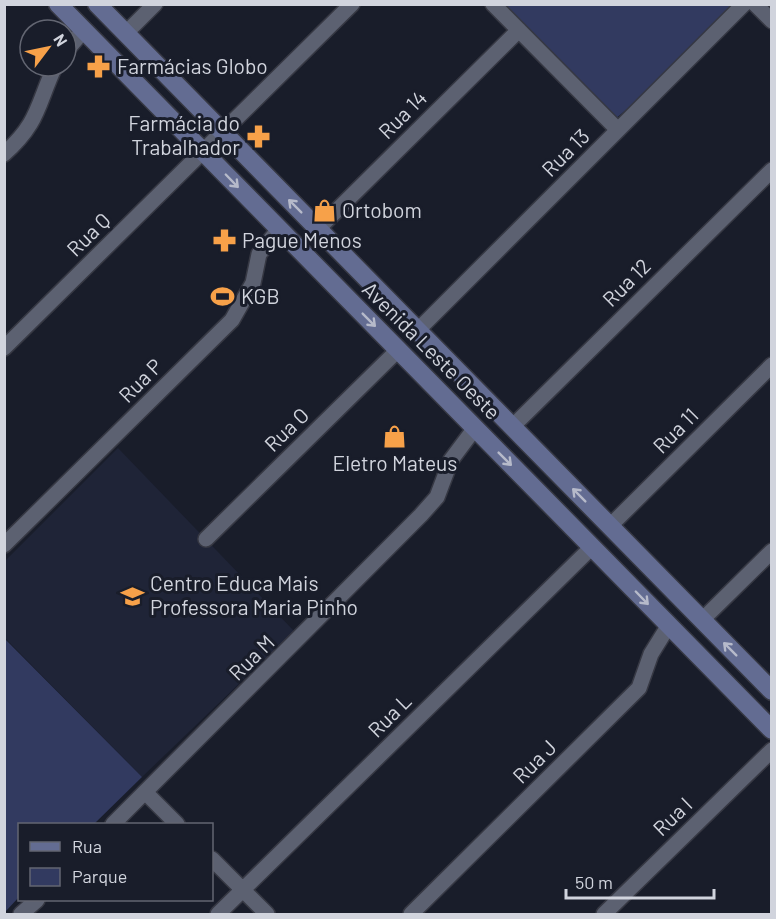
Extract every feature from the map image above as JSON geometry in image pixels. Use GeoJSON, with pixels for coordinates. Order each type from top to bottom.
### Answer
{"type":"FeatureCollection","features":[{"type":"Feature","properties":{"kind":"main road","name":"Avenida Leste Oeste"},"geometry":{"type":"LineString","coordinates":[[58,4],[771,730]]}},
{"type":"Feature","properties":{"kind":"main road","name":"Avenida Leste Oeste"},"geometry":{"type":"LineString","coordinates":[[97,4],[771,691]]}},
{"type":"Feature","properties":{"kind":"street"},"geometry":{"type":"LineString","coordinates":[[125,34],[155,4]]}},
{"type":"Feature","properties":{"kind":"street","name":"Rua Q"},"geometry":{"type":"LineString","coordinates":[[4,348],[352,4]]}},
{"type":"Feature","properties":{"kind":"street"},"geometry":{"type":"LineString","coordinates":[[493,4],[618,130]]}},
{"type":"Feature","properties":{"kind":"street","name":"Rua 13"},"geometry":{"type":"LineString","coordinates":[[417,331],[744,4]]}},
{"type":"Feature","properties":{"kind":"street"},"geometry":{"type":"LineString","coordinates":[[755,4],[771,21]]}},
{"type":"Feature","properties":{"kind":"street"},"geometry":{"type":"LineString","coordinates":[[78,37],[84,30]]}},
{"type":"Feature","properties":{"kind":"street","name":"Rua 14"},"geometry":{"type":"LineString","coordinates":[[318,229],[519,30]]}},
{"type":"Feature","properties":{"kind":"street"},"geometry":{"type":"LineString","coordinates":[[4,154],[23,138],[33,123],[50,78]]}},
{"type":"Feature","properties":{"kind":"street","name":"Rua 12"},"geometry":{"type":"LineString","coordinates":[[512,427],[771,170]]}},
{"type":"Feature","properties":{"kind":"street","name":"Rua P"},"geometry":{"type":"LineString","coordinates":[[4,545],[232,320],[253,283],[259,254],[279,229]]}},
{"type":"Feature","properties":{"kind":"street","name":"Rua O"},"geometry":{"type":"LineString","coordinates":[[206,539],[398,350]]}},
{"type":"Feature","properties":{"kind":"street","name":"Rua 11"},"geometry":{"type":"LineString","coordinates":[[610,526],[771,365]]}},
{"type":"Feature","properties":{"kind":"street","name":"Rua M"},"geometry":{"type":"LineString","coordinates":[[115,823],[422,515],[437,496],[451,459],[475,428]]}},
{"type":"Feature","properties":{"kind":"street","name":"Rua L"},"geometry":{"type":"LineString","coordinates":[[218,915],[592,547]]}},
{"type":"Feature","properties":{"kind":"street"},"geometry":{"type":"LineString","coordinates":[[702,620],[771,551]]}},
{"type":"Feature","properties":{"kind":"street","name":"Rua J"},"geometry":{"type":"LineString","coordinates":[[411,915],[639,688],[651,654],[669,625]]}},
{"type":"Feature","properties":{"kind":"street","name":"Rua I"},"geometry":{"type":"LineString","coordinates":[[604,915],[771,750]]}},
{"type":"Feature","properties":{"kind":"street"},"geometry":{"type":"LineString","coordinates":[[146,793],[175,823]]}},
{"type":"Feature","properties":{"kind":"street"},"geometry":{"type":"LineString","coordinates":[[213,860],[267,915]]}},
{"type":"Feature","properties":{"kind":"street"},"geometry":{"type":"LineString","coordinates":[[21,915],[36,901]]}},
{"type":"Feature","properties":{"kind":"shaded area","name":"Centro Educa Mais Professora Maria Pinho"},"geometry":{"type":"Polygon","coordinates":[[[118,448],[294,631],[142,777],[5,638],[5,561],[118,448]]]}},
{"type":"Feature","properties":{"kind":"green space"},"geometry":{"type":"Polygon","coordinates":[[[505,5],[734,5],[640,98],[614,120],[505,5]]]}},
{"type":"Feature","properties":{"kind":"green space"},"geometry":{"type":"Polygon","coordinates":[[[4,638],[142,777],[95,823],[18,823],[18,898],[6,911],[4,638]]]}},
{"type":"Feature","properties":{"kind":"place","name":"Farmácias Globo"},"geometry":{"type":"Point","coordinates":[99,67]}},
{"type":"Feature","properties":{"kind":"place","name":"Farmácia do Trabalhador"},"geometry":{"type":"Point","coordinates":[258,136]}},
{"type":"Feature","properties":{"kind":"place","name":"Ortobom"},"geometry":{"type":"Point","coordinates":[324,211]}},
{"type":"Feature","properties":{"kind":"place","name":"Pague Menos"},"geometry":{"type":"Point","coordinates":[224,241]}},
{"type":"Feature","properties":{"kind":"place","name":"KGB"},"geometry":{"type":"Point","coordinates":[223,297]}},
{"type":"Feature","properties":{"kind":"place","name":"Eletro Mateus"},"geometry":{"type":"Point","coordinates":[395,436]}},
{"type":"Feature","properties":{"kind":"place","name":"Centro Educa Mais Professora Maria Pinho"},"geometry":{"type":"Point","coordinates":[132,596]}}]}
